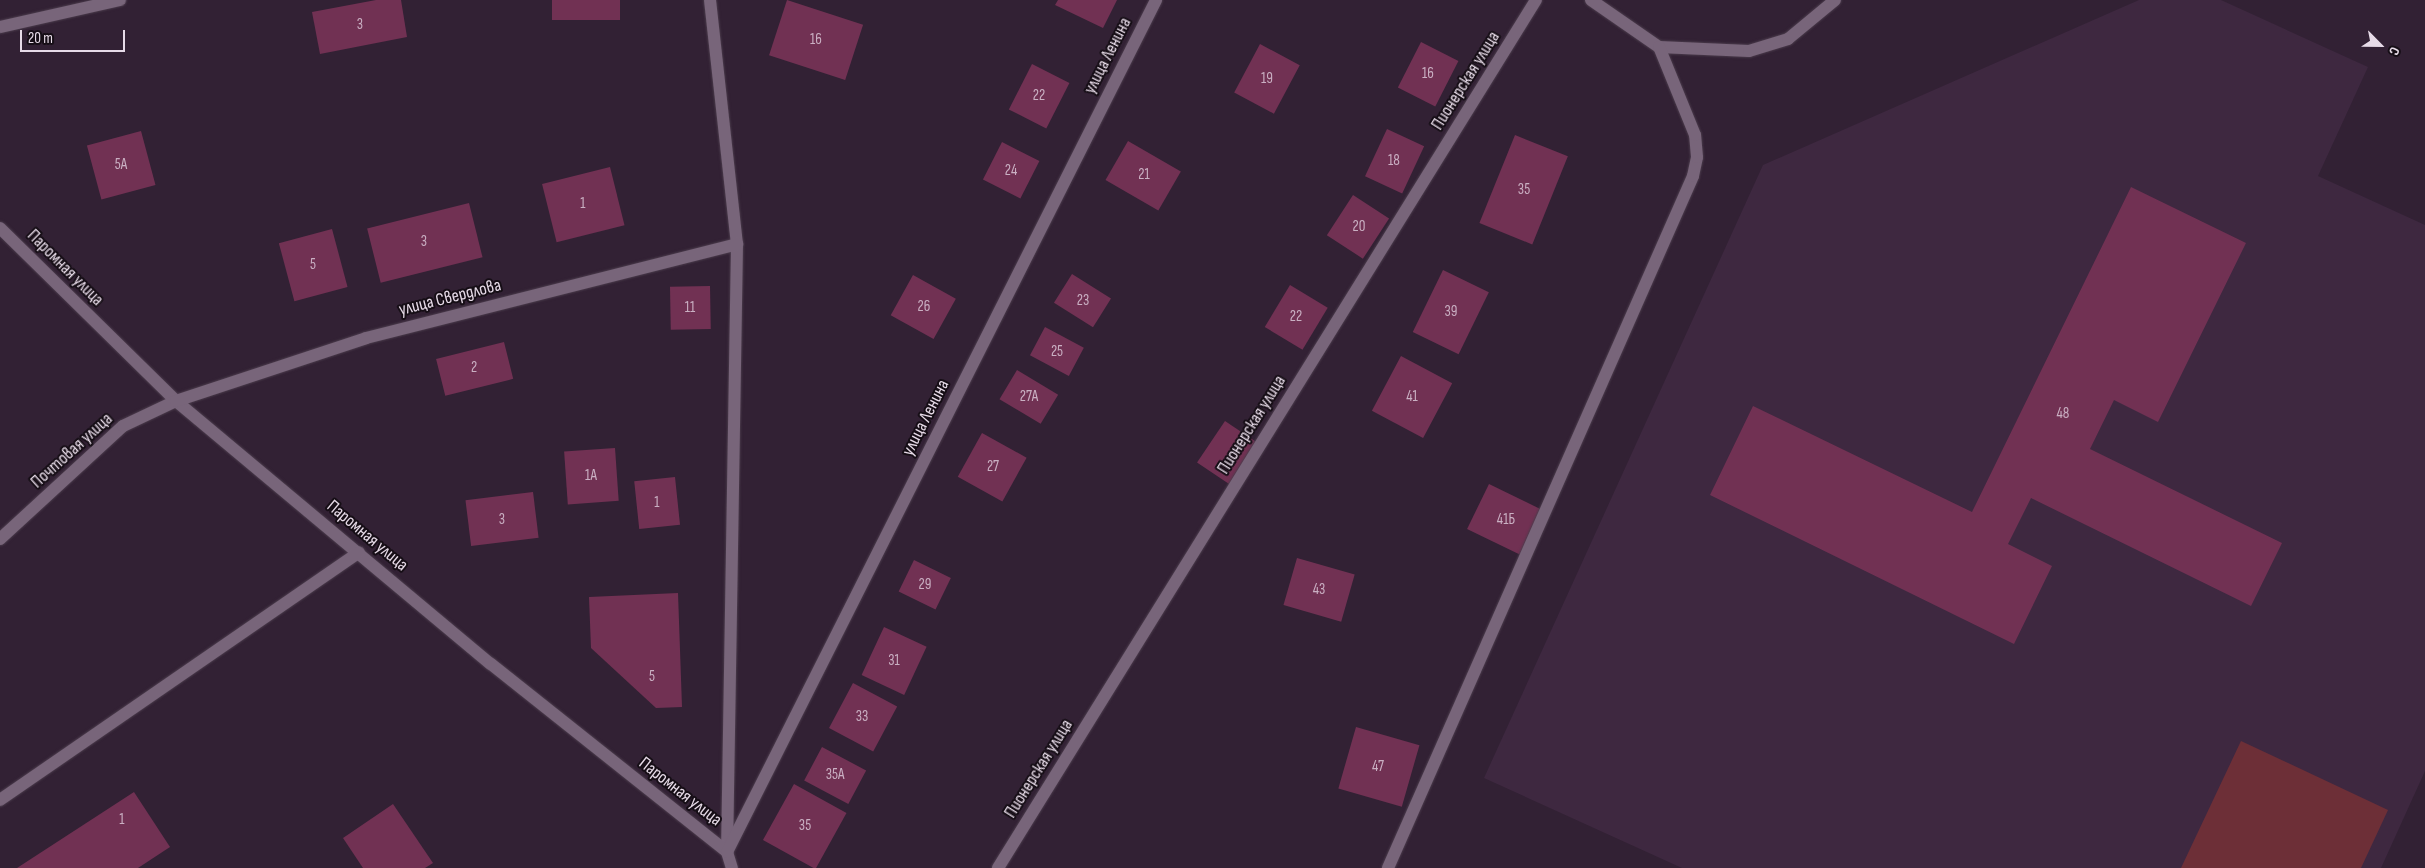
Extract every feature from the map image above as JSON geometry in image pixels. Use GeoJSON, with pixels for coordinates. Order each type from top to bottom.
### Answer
{"type":"FeatureCollection","features":[{"type":"Feature","properties":{"kind":"street"},"geometry":{"type":"LineString","coordinates":[[0,27],[120,0]]}},
{"type":"Feature","properties":{"kind":"street"},"geometry":{"type":"LineString","coordinates":[[710,0],[737,244],[728,852],[732,868]]}},
{"type":"Feature","properties":{"kind":"street","name":"улица Ленина"},"geometry":{"type":"LineString","coordinates":[[728,852],[1156,0]]}},
{"type":"Feature","properties":{"kind":"street","name":"Пионерская улица"},"geometry":{"type":"LineString","coordinates":[[998,868],[1536,0]]}},
{"type":"Feature","properties":{"kind":"street"},"geometry":{"type":"LineString","coordinates":[[1591,0],[1659,47],[1749,51],[1788,39],[1835,0]]}},
{"type":"Feature","properties":{"kind":"street"},"geometry":{"type":"LineString","coordinates":[[1388,868],[1693,176],[1696,157],[1695,135],[1659,47]]}},
{"type":"Feature","properties":{"kind":"street","name":"Паромная улица"},"geometry":{"type":"LineString","coordinates":[[0,228],[176,401],[491,664],[728,852]]}},
{"type":"Feature","properties":{"kind":"street","name":"улица Свердлова"},"geometry":{"type":"LineString","coordinates":[[176,401],[366,338],[737,244]]}},
{"type":"Feature","properties":{"kind":"street","name":"Почтовая улица"},"geometry":{"type":"LineString","coordinates":[[0,539],[124,426],[176,401]]}},
{"type":"Feature","properties":{"kind":"street"},"geometry":{"type":"LineString","coordinates":[[0,800],[359,552]]}},
{"type":"Feature","properties":{"kind":"shaded area"},"geometry":{"type":"Polygon","coordinates":[[[2139,0],[2221,0],[2368,67],[2318,176],[2425,225],[2425,771],[2381,868],[1682,868],[1484,778],[1763,165],[2139,0]]]}},
{"type":"Feature","properties":{"kind":"shaded area"},"geometry":{"type":"Polygon","coordinates":[[[2241,741],[2388,810],[2361,868],[2181,868],[2241,741]]]}},
{"type":"Feature","properties":{"kind":"building"},"geometry":{"type":"Polygon","coordinates":[[[376,0],[401,0],[407,37],[320,54],[312,12],[376,0]]]}},
{"type":"Feature","properties":{"kind":"building"},"geometry":{"type":"Polygon","coordinates":[[[552,0],[620,0],[620,20],[552,20],[552,0]]]}},
{"type":"Feature","properties":{"kind":"building"},"geometry":{"type":"Polygon","coordinates":[[[787,0],[863,25],[845,80],[769,55],[787,0]]]}},
{"type":"Feature","properties":{"kind":"building"},"geometry":{"type":"Polygon","coordinates":[[[1058,0],[1117,0],[1103,28],[1055,5],[1058,0]]]}},
{"type":"Feature","properties":{"kind":"building"},"geometry":{"type":"Polygon","coordinates":[[[1421,42],[1458,61],[1435,107],[1398,87],[1421,42]]]}},
{"type":"Feature","properties":{"kind":"building"},"geometry":{"type":"Polygon","coordinates":[[[1260,44],[1300,65],[1274,114],[1234,93],[1260,44]]]}},
{"type":"Feature","properties":{"kind":"building"},"geometry":{"type":"Polygon","coordinates":[[[1032,64],[1069,83],[1046,129],[1009,109],[1032,64]]]}},
{"type":"Feature","properties":{"kind":"building"},"geometry":{"type":"Polygon","coordinates":[[[1387,129],[1424,146],[1402,193],[1365,176],[1387,129]]]}},
{"type":"Feature","properties":{"kind":"building"},"geometry":{"type":"Polygon","coordinates":[[[141,131],[155,185],[101,200],[87,145],[141,131]]]}},
{"type":"Feature","properties":{"kind":"building"},"geometry":{"type":"Polygon","coordinates":[[[1515,135],[1568,156],[1532,244],[1479,223],[1515,135]]]}},
{"type":"Feature","properties":{"kind":"building"},"geometry":{"type":"Polygon","coordinates":[[[1128,141],[1181,172],[1158,210],[1106,180],[1128,141]]]}},
{"type":"Feature","properties":{"kind":"building"},"geometry":{"type":"Polygon","coordinates":[[[1002,142],[1039,161],[1020,198],[983,179],[1002,142]]]}},
{"type":"Feature","properties":{"kind":"building"},"geometry":{"type":"Polygon","coordinates":[[[610,167],[625,225],[557,242],[542,184],[610,167]]]}},
{"type":"Feature","properties":{"kind":"building"},"geometry":{"type":"Polygon","coordinates":[[[2131,187],[2246,243],[2158,422],[2114,400],[2090,449],[2282,543],[2251,606],[2031,498],[2008,544],[2052,566],[2014,644],[1710,495],[1753,406],[1972,512],[2131,187]]]}},
{"type":"Feature","properties":{"kind":"building"},"geometry":{"type":"Polygon","coordinates":[[[1353,195],[1389,218],[1363,259],[1327,235],[1353,195]]]}},
{"type":"Feature","properties":{"kind":"building"},"geometry":{"type":"Polygon","coordinates":[[[469,203],[483,257],[381,283],[367,228],[469,203]]]}},
{"type":"Feature","properties":{"kind":"building"},"geometry":{"type":"Polygon","coordinates":[[[332,229],[348,287],[294,301],[279,243],[332,229]]]}},
{"type":"Feature","properties":{"kind":"building"},"geometry":{"type":"Polygon","coordinates":[[[1443,270],[1489,292],[1459,354],[1413,332],[1443,270]]]}},
{"type":"Feature","properties":{"kind":"building"},"geometry":{"type":"Polygon","coordinates":[[[1072,274],[1111,298],[1093,327],[1054,303],[1072,274]]]}},
{"type":"Feature","properties":{"kind":"building"},"geometry":{"type":"Polygon","coordinates":[[[913,275],[956,299],[934,339],[891,315],[913,275]]]}},
{"type":"Feature","properties":{"kind":"building"},"geometry":{"type":"Polygon","coordinates":[[[1290,285],[1328,308],[1302,350],[1265,327],[1290,285]]]}},
{"type":"Feature","properties":{"kind":"building"},"geometry":{"type":"Polygon","coordinates":[[[710,286],[711,329],[671,330],[670,287],[710,286]]]}},
{"type":"Feature","properties":{"kind":"building"},"geometry":{"type":"Polygon","coordinates":[[[1045,327],[1084,348],[1069,376],[1030,355],[1045,327]]]}},
{"type":"Feature","properties":{"kind":"building"},"geometry":{"type":"Polygon","coordinates":[[[504,342],[513,379],[445,396],[436,359],[504,342]]]}},
{"type":"Feature","properties":{"kind":"building"},"geometry":{"type":"Polygon","coordinates":[[[1401,356],[1452,383],[1423,438],[1372,411],[1401,356]]]}},
{"type":"Feature","properties":{"kind":"building"},"geometry":{"type":"Polygon","coordinates":[[[1017,370],[1058,395],[1041,424],[999,399],[1017,370]]]}},
{"type":"Feature","properties":{"kind":"building"},"geometry":{"type":"Polygon","coordinates":[[[1225,421],[1258,443],[1230,485],[1197,462],[1225,421]]]}},
{"type":"Feature","properties":{"kind":"building"},"geometry":{"type":"Polygon","coordinates":[[[982,433],[1027,458],[1002,501],[958,477],[982,433]]]}},
{"type":"Feature","properties":{"kind":"building"},"geometry":{"type":"Polygon","coordinates":[[[615,448],[619,501],[568,504],[564,452],[615,448]]]}},
{"type":"Feature","properties":{"kind":"building"},"geometry":{"type":"Polygon","coordinates":[[[675,477],[680,525],[639,529],[634,481],[675,477]]]}},
{"type":"Feature","properties":{"kind":"building"},"geometry":{"type":"Polygon","coordinates":[[[1489,484],[1545,511],[1523,556],[1467,529],[1489,484]]]}},
{"type":"Feature","properties":{"kind":"building"},"geometry":{"type":"Polygon","coordinates":[[[533,492],[539,538],[471,546],[466,500],[533,492]]]}},
{"type":"Feature","properties":{"kind":"building"},"geometry":{"type":"Polygon","coordinates":[[[1297,558],[1355,575],[1341,622],[1283,605],[1297,558]]]}},
{"type":"Feature","properties":{"kind":"building"},"geometry":{"type":"Polygon","coordinates":[[[914,560],[951,578],[936,609],[899,591],[914,560]]]}},
{"type":"Feature","properties":{"kind":"building"},"geometry":{"type":"Polygon","coordinates":[[[678,593],[682,707],[656,708],[591,648],[589,597],[678,593]]]}},
{"type":"Feature","properties":{"kind":"building"},"geometry":{"type":"Polygon","coordinates":[[[884,627],[927,647],[904,695],[862,675],[884,627]]]}},
{"type":"Feature","properties":{"kind":"building"},"geometry":{"type":"Polygon","coordinates":[[[853,683],[897,706],[873,752],[829,728],[853,683]]]}},
{"type":"Feature","properties":{"kind":"building"},"geometry":{"type":"Polygon","coordinates":[[[1356,727],[1419,745],[1402,807],[1338,789],[1356,727]]]}},
{"type":"Feature","properties":{"kind":"building"},"geometry":{"type":"Polygon","coordinates":[[[822,747],[866,770],[848,804],[804,781],[822,747]]]}},
{"type":"Feature","properties":{"kind":"building"},"geometry":{"type":"Polygon","coordinates":[[[794,784],[846,813],[816,868],[763,840],[794,784]]]}},
{"type":"Feature","properties":{"kind":"building"},"geometry":{"type":"Polygon","coordinates":[[[134,792],[170,847],[138,868],[17,868],[134,792]]]}},
{"type":"Feature","properties":{"kind":"building"},"geometry":{"type":"Polygon","coordinates":[[[393,804],[433,863],[425,868],[363,868],[343,838],[393,804]]]}}]}
